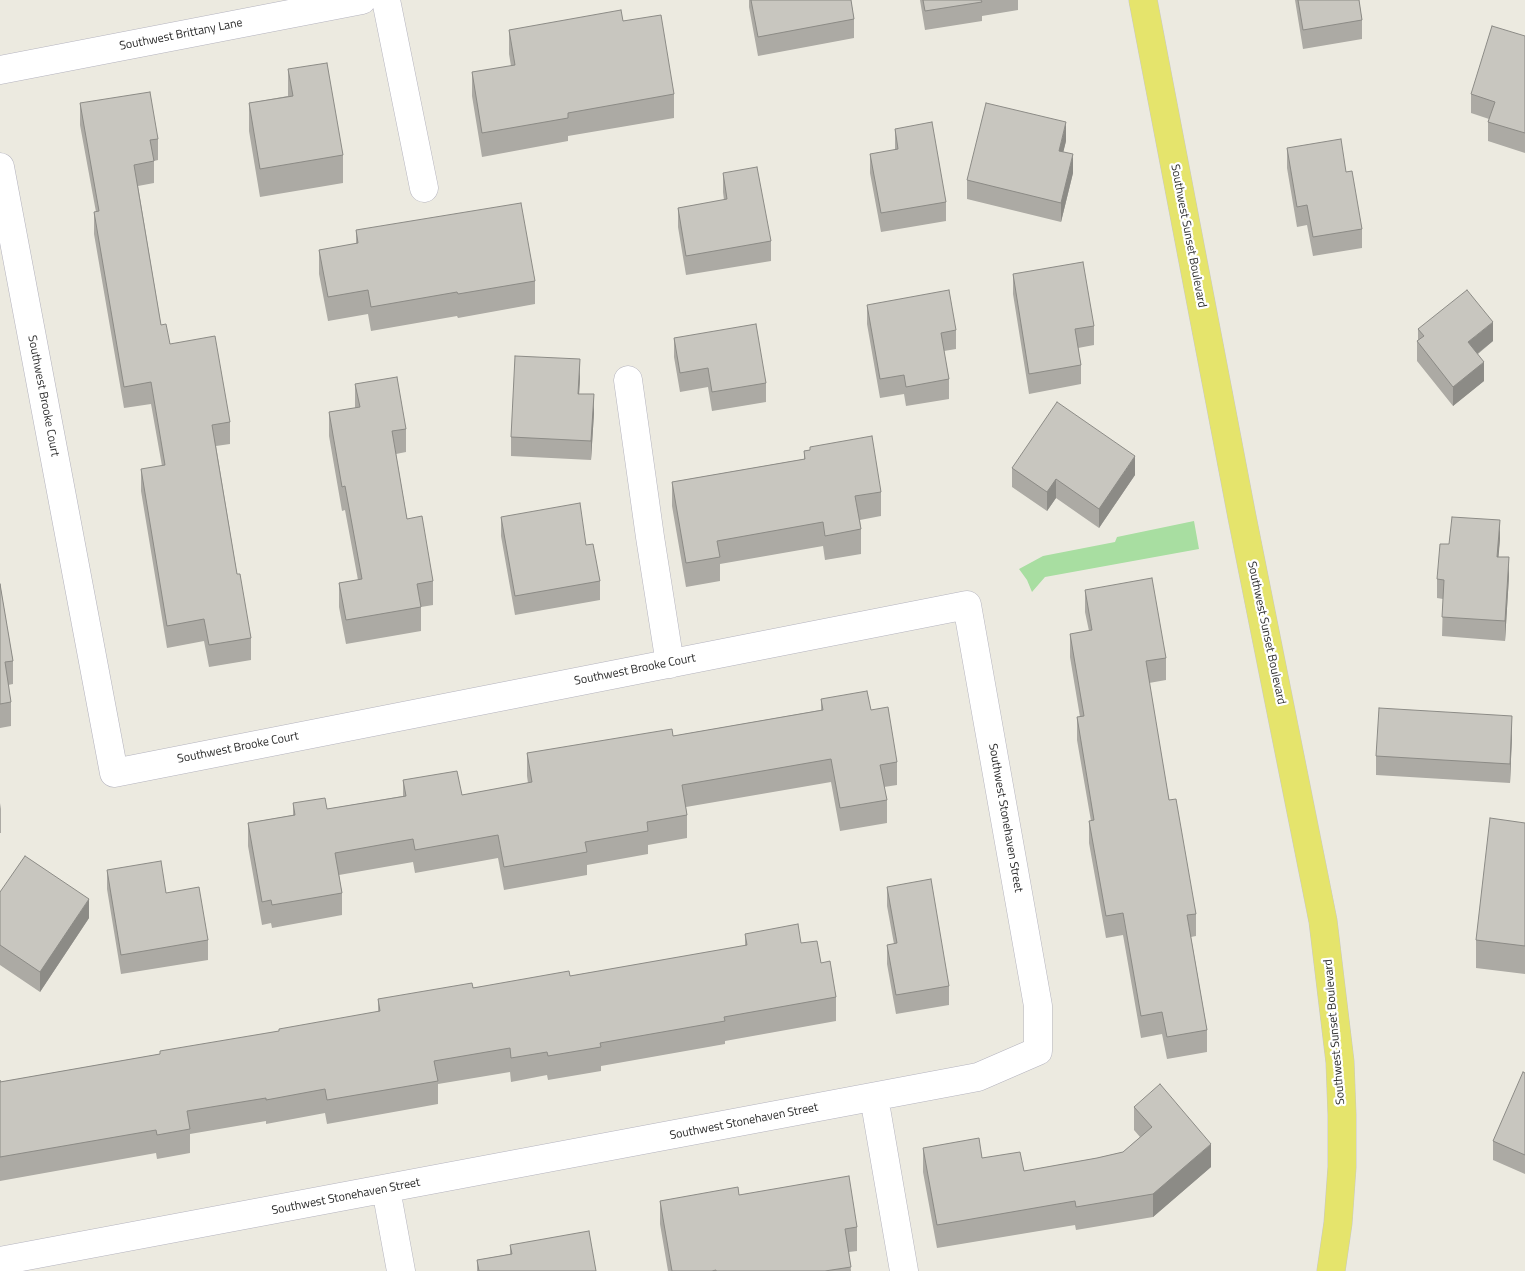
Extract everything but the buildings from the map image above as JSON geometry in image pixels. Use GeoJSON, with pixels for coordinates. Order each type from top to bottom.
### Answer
{"type":"FeatureCollection","features":[{"type":"Feature","properties":{"kind":"main road","name":"Southwest Sunset Boulevard"},"geometry":{"type":"LineString","coordinates":[[1143,0],[1244,527],[1323,920],[1339,1052],[1342,1115],[1342,1167],[1338,1223],[1331,1271]]}},
{"type":"Feature","properties":{"kind":"street","name":"Southwest Brittany Lane"},"geometry":{"type":"LineString","coordinates":[[0,70],[362,0]]}},
{"type":"Feature","properties":{"kind":"street"},"geometry":{"type":"LineString","coordinates":[[386,0],[424,188]]}},
{"type":"Feature","properties":{"kind":"street","name":"Southwest Brooke Court"},"geometry":{"type":"LineString","coordinates":[[0,167],[114,773],[967,605]]}},
{"type":"Feature","properties":{"kind":"street"},"geometry":{"type":"LineString","coordinates":[[628,380],[670,664]]}},
{"type":"Feature","properties":{"kind":"street","name":"Southwest Stonehaven Street"},"geometry":{"type":"LineString","coordinates":[[0,1261],[978,1077],[1038,1051],[1038,1006],[967,605]]}},
{"type":"Feature","properties":{"kind":"street"},"geometry":{"type":"LineString","coordinates":[[874,1097],[904,1271]]}},
{"type":"Feature","properties":{"kind":"street"},"geometry":{"type":"LineString","coordinates":[[386,1189],[401,1271]]}},
{"type":"Feature","properties":{"kind":"green space"},"geometry":{"type":"Polygon","coordinates":[[[1194,521],[1199,549],[1045,577],[1032,592],[1027,580],[1019,569],[1043,556],[1115,542],[1117,537],[1194,521]]]}}]}
